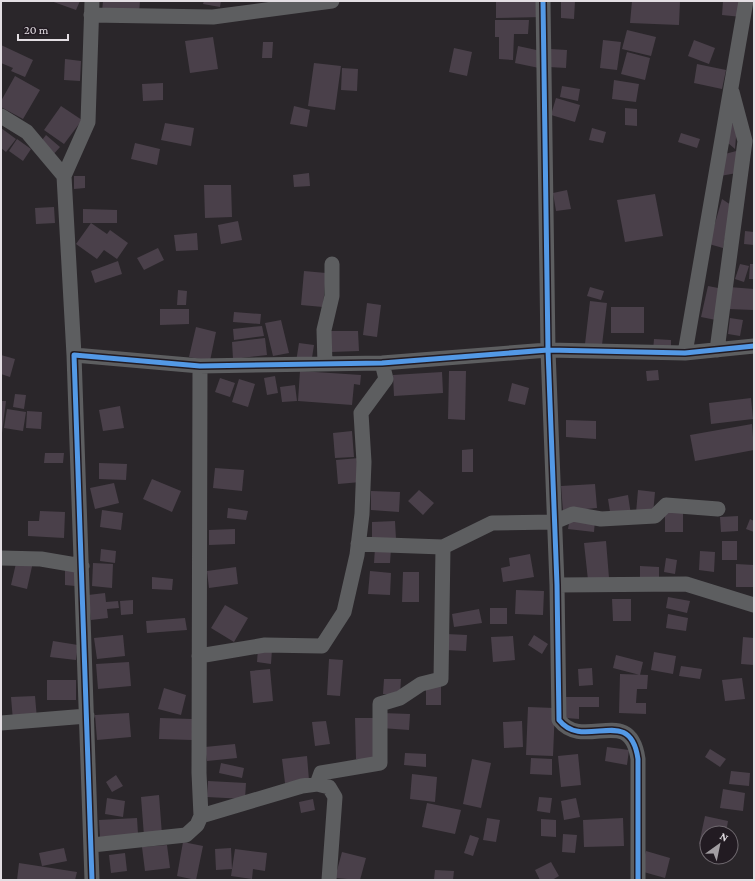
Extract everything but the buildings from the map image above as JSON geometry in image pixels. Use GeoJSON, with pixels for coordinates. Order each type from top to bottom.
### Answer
{"type":"FeatureCollection","features":[{"type":"Feature","properties":{"kind":"street"},"geometry":{"type":"LineString","coordinates":[[92,880],[74,355],[64,176],[88,122],[91,8],[213,17],[299,3],[332,1]]}},
{"type":"Feature","properties":{"kind":"street"},"geometry":{"type":"LineString","coordinates":[[544,1],[548,350],[557,585],[559,720],[564,726],[575,732],[619,730],[632,738],[637,749],[638,880]]}},
{"type":"Feature","properties":{"kind":"street"},"geometry":{"type":"LineString","coordinates":[[685,353],[746,1]]}},
{"type":"Feature","properties":{"kind":"street"},"geometry":{"type":"LineString","coordinates":[[718,350],[745,141],[731,87]]}},
{"type":"Feature","properties":{"kind":"street"},"geometry":{"type":"LineString","coordinates":[[1,116],[27,132],[64,176]]}},
{"type":"Feature","properties":{"kind":"street"},"geometry":{"type":"LineString","coordinates":[[325,364],[324,330],[332,296],[332,264]]}},
{"type":"Feature","properties":{"kind":"street"},"geometry":{"type":"LineString","coordinates":[[74,355],[200,366],[382,363],[548,350],[685,353],[754,346]]}},
{"type":"Feature","properties":{"kind":"street"},"geometry":{"type":"LineString","coordinates":[[199,656],[266,645],[322,646],[344,612],[358,544],[362,514],[364,462],[361,414],[386,380],[382,363]]}},
{"type":"Feature","properties":{"kind":"street"},"geometry":{"type":"LineString","coordinates":[[92,845],[186,834],[197,825],[201,816],[199,656],[200,366]]}},
{"type":"Feature","properties":{"kind":"street"},"geometry":{"type":"LineString","coordinates":[[358,544],[443,547],[492,522],[554,522],[573,514],[601,519],[655,516],[666,505],[718,509]]}},
{"type":"Feature","properties":{"kind":"street"},"geometry":{"type":"LineString","coordinates":[[318,784],[321,773],[380,763],[380,704],[400,698],[421,684],[441,679],[443,547]]}},
{"type":"Feature","properties":{"kind":"street"},"geometry":{"type":"LineString","coordinates":[[1,558],[41,559],[82,566]]}},
{"type":"Feature","properties":{"kind":"street"},"geometry":{"type":"LineString","coordinates":[[557,585],[686,584],[754,605]]}},
{"type":"Feature","properties":{"kind":"street"},"geometry":{"type":"LineString","coordinates":[[1,723],[87,716]]}},
{"type":"Feature","properties":{"kind":"street"},"geometry":{"type":"LineString","coordinates":[[201,816],[286,790],[318,784],[329,787],[335,796],[329,880]]}},
{"type":"Feature","properties":{"kind":"cycle path"},"geometry":{"type":"LineString","coordinates":[[543,1],[548,350],[557,585],[559,720],[569,729],[581,732],[616,730],[626,734],[633,743],[638,759],[638,880]]}},
{"type":"Feature","properties":{"kind":"cycle path"},"geometry":{"type":"LineString","coordinates":[[92,880],[74,355],[200,366],[382,363],[548,350],[685,353],[754,346]]}}]}
